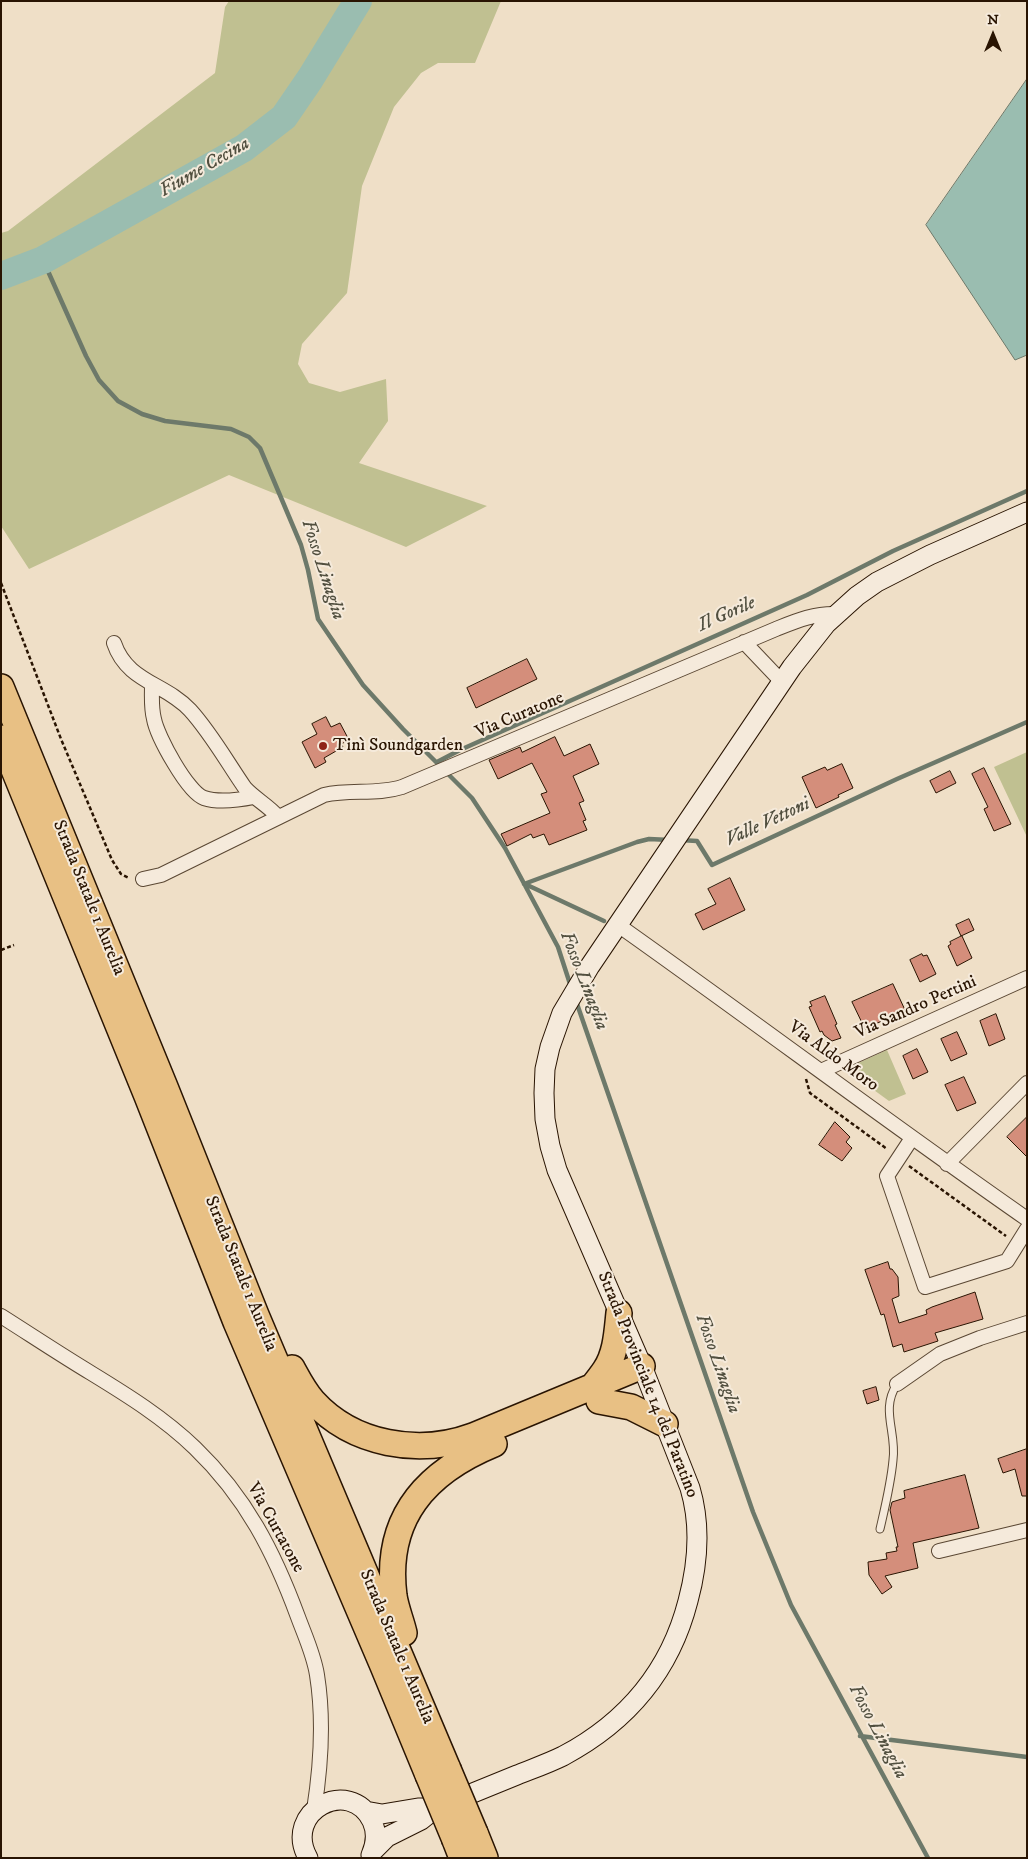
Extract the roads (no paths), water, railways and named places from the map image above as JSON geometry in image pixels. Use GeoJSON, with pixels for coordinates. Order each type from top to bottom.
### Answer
{"type":"FeatureCollection","features":[{"type":"Feature","properties":{"kind":"highway","name":"Strada Statale 1 Aurelia"},"geometry":{"type":"LineString","coordinates":[[1,687],[256,1315],[402,1660],[438,1772],[464,1843],[485,1858]]}},
{"type":"Feature","properties":{"kind":"highway","name":"Strada Statale 1 Aurelia"},"geometry":{"type":"LineString","coordinates":[[1,738],[144,1087],[240,1331],[383,1666],[438,1772]]}},
{"type":"Feature","properties":{"kind":"highway"},"geometry":{"type":"LineString","coordinates":[[596,1394],[617,1338],[619,1313]]}},
{"type":"Feature","properties":{"kind":"highway"},"geometry":{"type":"LineString","coordinates":[[256,1315],[274,1324],[300,1382],[311,1400],[347,1427],[388,1443],[400,1446],[425,1447],[460,1441],[596,1394],[631,1407],[665,1424]]}},
{"type":"Feature","properties":{"kind":"highway"},"geometry":{"type":"LineString","coordinates":[[402,1660],[404,1632],[394,1596],[394,1555],[402,1523],[416,1498],[443,1472],[471,1454],[596,1394],[645,1373]]}},
{"type":"Feature","properties":{"kind":"main road","name":"Strada Provinciale 14 del Paratino"},"geometry":{"type":"LineString","coordinates":[[371,1854],[387,1837],[421,1820],[436,1808],[562,1756],[596,1736],[630,1707],[651,1683],[664,1663],[677,1637],[692,1586],[697,1541],[693,1496],[645,1373],[557,1170],[550,1146],[545,1119],[545,1069],[552,1038],[562,1013],[590,966],[805,648],[837,614],[867,588],[889,574],[1027,512]]}},
{"type":"Feature","properties":{"kind":"main road","name":"Strada Provinciale 14 del Paratino"},"geometry":{"type":"LineString","coordinates":[[314,1810],[323,1804],[339,1800],[353,1803],[365,1811],[370,1817],[375,1831],[371,1854]]}},
{"type":"Feature","properties":{"kind":"main road","name":"Strada Provinciale 14 del Paratino"},"geometry":{"type":"LineString","coordinates":[[365,1811],[382,1814],[418,1808],[436,1808]]}},
{"type":"Feature","properties":{"kind":"main road"},"geometry":{"type":"LineString","coordinates":[[292,1858],[302,1839],[306,1821],[314,1810]]}},
{"type":"Feature","properties":{"kind":"main road"},"geometry":{"type":"LineString","coordinates":[[302,1839],[303,1848],[308,1858]]}},
{"type":"Feature","properties":{"kind":"street","name":"Via Curatone"},"geometry":{"type":"LineString","coordinates":[[143,879],[161,875],[324,795],[341,792],[394,790],[744,642],[810,616],[825,613],[837,614]]}},
{"type":"Feature","properties":{"kind":"street"},"geometry":{"type":"LineString","coordinates":[[744,642],[782,682]]}},
{"type":"Feature","properties":{"kind":"street"},"geometry":{"type":"LineString","coordinates":[[114,643],[117,653],[132,671],[188,708],[245,788],[254,797],[273,810],[278,817]]}},
{"type":"Feature","properties":{"kind":"street"},"geometry":{"type":"LineString","coordinates":[[152,684],[152,707],[158,733],[189,787],[205,799],[241,800],[254,797]]}},
{"type":"Feature","properties":{"kind":"street","name":"Via Aldo Moro"},"geometry":{"type":"LineString","coordinates":[[618,925],[947,1164],[1027,1219]]}},
{"type":"Feature","properties":{"kind":"street","name":"Via Sandro Pertini"},"geometry":{"type":"LineString","coordinates":[[821,1072],[1027,978]]}},
{"type":"Feature","properties":{"kind":"street"},"geometry":{"type":"LineString","coordinates":[[947,1164],[1027,1083]]}},
{"type":"Feature","properties":{"kind":"street"},"geometry":{"type":"LineString","coordinates":[[912,1138],[886,1176],[925,1287],[1007,1261],[1027,1229]]}},
{"type":"Feature","properties":{"kind":"street","name":"Via Curtatone"},"geometry":{"type":"LineString","coordinates":[[1,1316],[115,1387],[164,1421],[220,1473],[242,1501],[285,1583],[308,1643],[317,1673],[320,1751],[314,1810]]}},
{"type":"Feature","properties":{"kind":"street"},"geometry":{"type":"LineString","coordinates":[[896,1384],[940,1354],[980,1338],[1027,1323]]}},
{"type":"Feature","properties":{"kind":"street"},"geometry":{"type":"LineString","coordinates":[[939,1551],[1027,1530]]}},
{"type":"Feature","properties":{"kind":"lane"},"geometry":{"type":"LineString","coordinates":[[880,1530],[894,1458],[894,1444],[888,1407],[891,1393],[896,1384]]}},
{"type":"Feature","properties":{"kind":"waterway","name":"Fiume Cecina"},"geometry":{"type":"LineString","coordinates":[[1,276],[43,260],[244,148],[284,117],[358,1]]}},
{"type":"Feature","properties":{"kind":"waterway","name":"Fosso Linaglia"},"geometry":{"type":"LineString","coordinates":[[43,260],[86,356],[99,380],[118,401],[142,414],[165,421],[231,429],[249,437],[260,448],[301,545],[318,619],[363,685],[403,729],[472,798],[505,848],[558,947],[571,987]]}},
{"type":"Feature","properties":{"kind":"waterway","name":"Il Gorile"},"geometry":{"type":"LineString","coordinates":[[437,762],[807,595],[893,551],[1027,491]]}},
{"type":"Feature","properties":{"kind":"waterway","name":"Valle Vettoni"},"geometry":{"type":"LineString","coordinates":[[680,840],[697,841],[712,865],[897,779],[1027,722]]}},
{"type":"Feature","properties":{"kind":"waterway","name":"Valle Vettoni"},"geometry":{"type":"LineString","coordinates":[[524,884],[637,842],[649,839],[670,840]]}},
{"type":"Feature","properties":{"kind":"waterway"},"geometry":{"type":"LineString","coordinates":[[525,884],[604,921]]}},
{"type":"Feature","properties":{"kind":"waterway","name":"Fosso Linaglia"},"geometry":{"type":"LineString","coordinates":[[576,1001],[753,1512],[791,1605],[928,1858]]}},
{"type":"Feature","properties":{"kind":"waterway"},"geometry":{"type":"LineString","coordinates":[[860,1736],[1027,1757]]}},
{"type":"Feature","properties":{"kind":"place","name":"Tinì Soundgarden"},"geometry":{"type":"Point","coordinates":[323,746]}}]}
